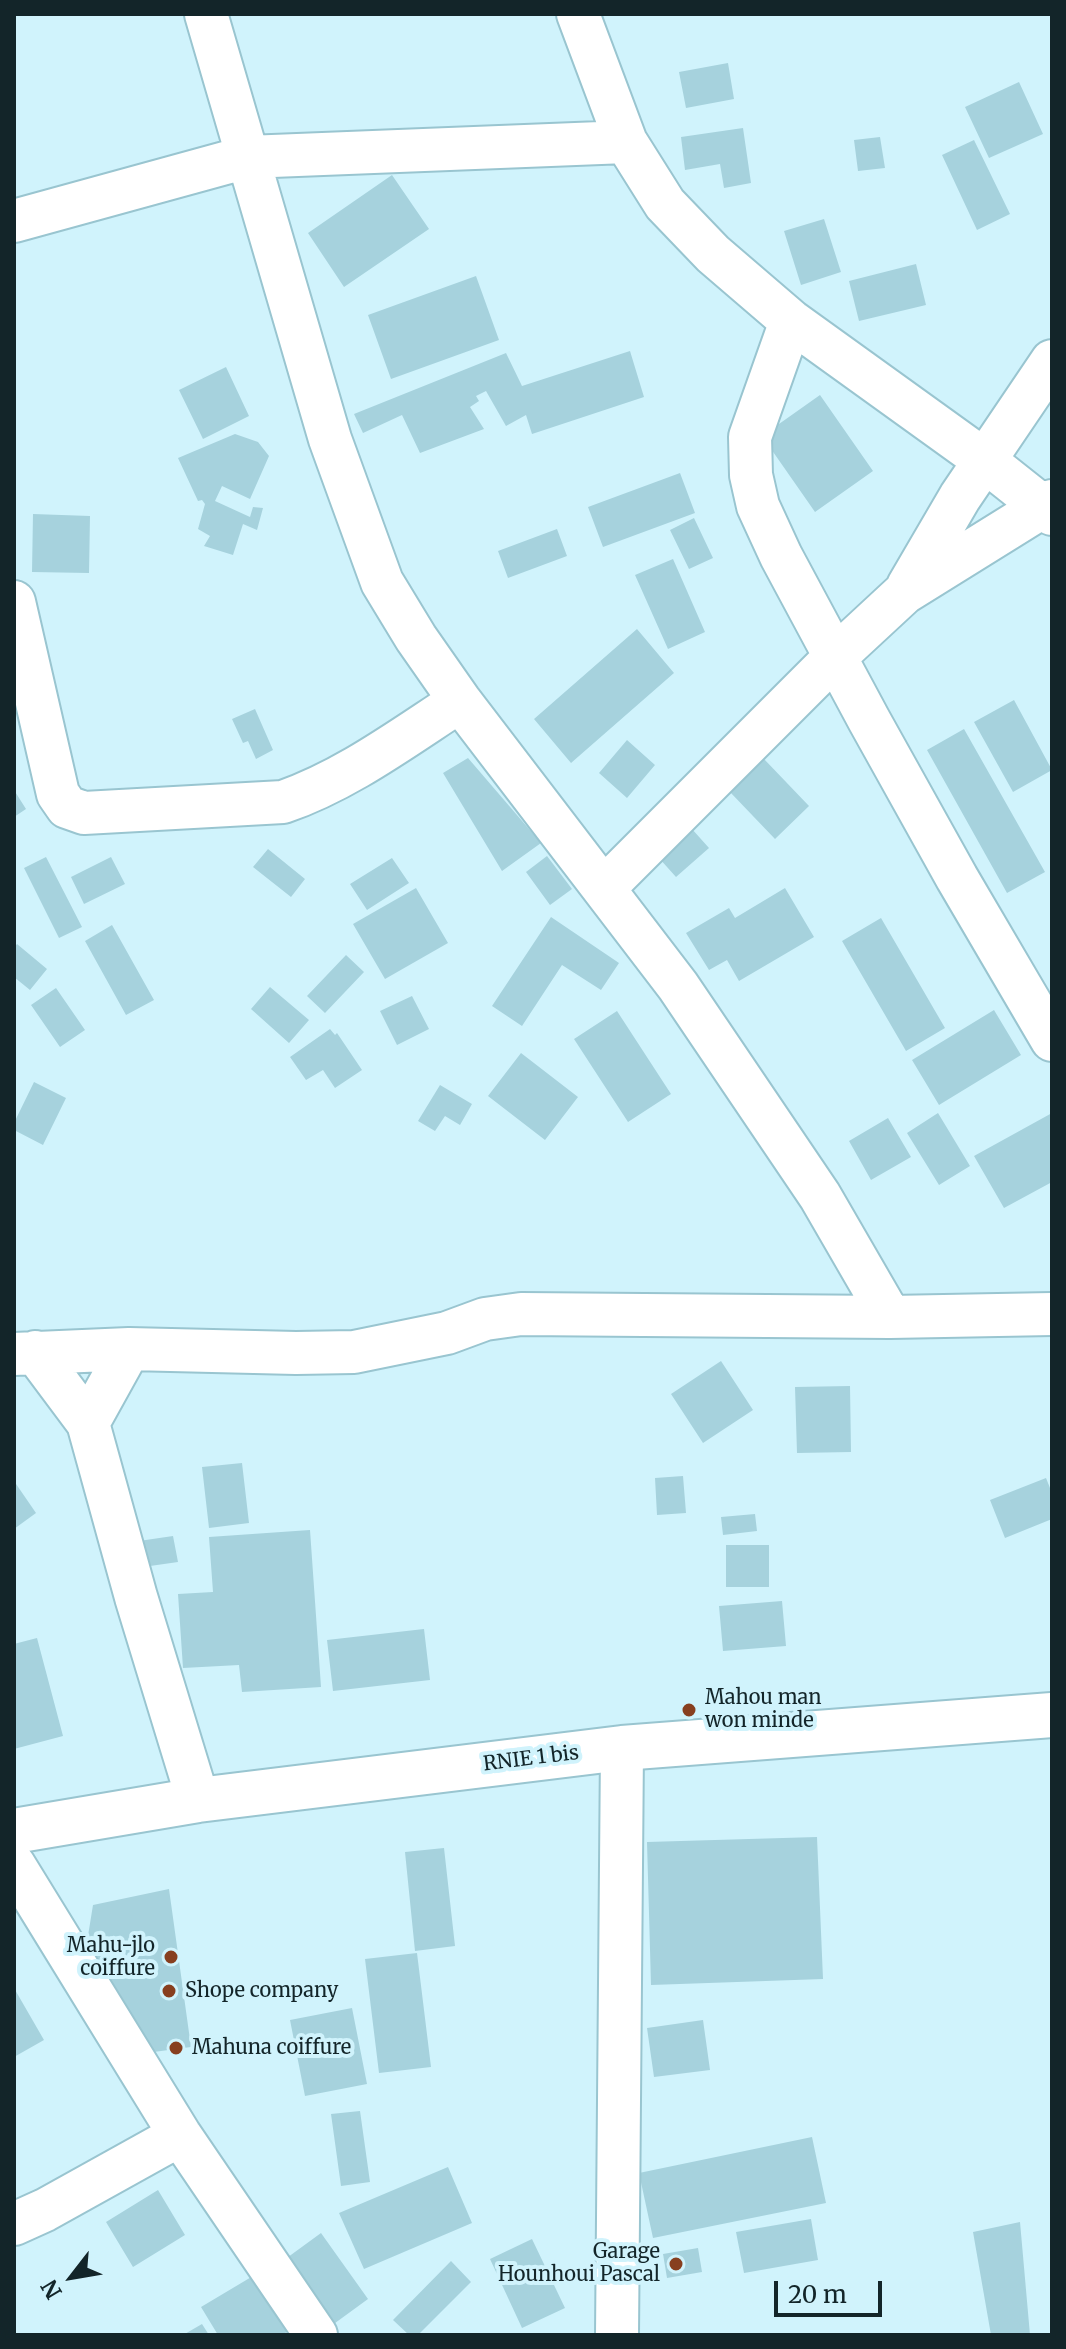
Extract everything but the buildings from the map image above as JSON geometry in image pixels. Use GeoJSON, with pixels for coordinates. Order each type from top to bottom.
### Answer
{"type":"FeatureCollection","features":[{"type":"Feature","properties":{"kind":"main road","name":"RNIE 1 bis"},"geometry":{"type":"LineString","coordinates":[[14,1831],[198,1800],[622,1748],[1052,1715]]}},
{"type":"Feature","properties":{"kind":"street"},"geometry":{"type":"LineString","coordinates":[[206,14],[330,439],[382,582],[460,701],[678,986],[820,1196],[890,1317]]}},
{"type":"Feature","properties":{"kind":"street"},"geometry":{"type":"LineString","coordinates":[[578,14],[626,142],[665,204],[713,254],[791,321],[1049,507],[904,593],[835,657],[604,888]]}},
{"type":"Feature","properties":{"kind":"street"},"geometry":{"type":"LineString","coordinates":[[14,221],[247,157],[626,142]]}},
{"type":"Feature","properties":{"kind":"street"},"geometry":{"type":"LineString","coordinates":[[791,321],[750,437],[751,475],[758,506],[835,657],[957,878],[1052,1040]]}},
{"type":"Feature","properties":{"kind":"street"},"geometry":{"type":"LineString","coordinates":[[904,593],[984,460],[1052,361]]}},
{"type":"Feature","properties":{"kind":"street"},"geometry":{"type":"LineString","coordinates":[[14,602],[58,794],[67,807],[84,813],[283,802],[305,794],[351,769],[460,701]]}},
{"type":"Feature","properties":{"kind":"street"},"geometry":{"type":"LineString","coordinates":[[25,1353],[129,1349],[354,1352],[447,1333],[485,1319],[521,1314],[890,1317],[1052,1314]]}},
{"type":"Feature","properties":{"kind":"street"},"geometry":{"type":"LineString","coordinates":[[88,1423],[129,1349]]}},
{"type":"Feature","properties":{"kind":"street"},"geometry":{"type":"LineString","coordinates":[[25,1353],[88,1423],[136,1597],[198,1800]]}},
{"type":"Feature","properties":{"kind":"street"},"geometry":{"type":"LineString","coordinates":[[617,2335],[622,1748]]}},
{"type":"Feature","properties":{"kind":"street"},"geometry":{"type":"LineString","coordinates":[[14,1865],[180,2135],[316,2335]]}},
{"type":"Feature","properties":{"kind":"street"},"geometry":{"type":"LineString","coordinates":[[14,2224],[180,2135]]}},
{"type":"Feature","properties":{"kind":"place","name":"Mahou man won minde"},"geometry":{"type":"Point","coordinates":[689,1710]}},
{"type":"Feature","properties":{"kind":"place","name":"Mahu-jlo coiffure"},"geometry":{"type":"Point","coordinates":[171,1957]}},
{"type":"Feature","properties":{"kind":"place","name":"Shope company"},"geometry":{"type":"Point","coordinates":[169,1991]}},
{"type":"Feature","properties":{"kind":"place","name":"Mahuna coiffure"},"geometry":{"type":"Point","coordinates":[176,2048]}},
{"type":"Feature","properties":{"kind":"place","name":"Garage Hounhoui Pascal"},"geometry":{"type":"Point","coordinates":[676,2264]}}]}
